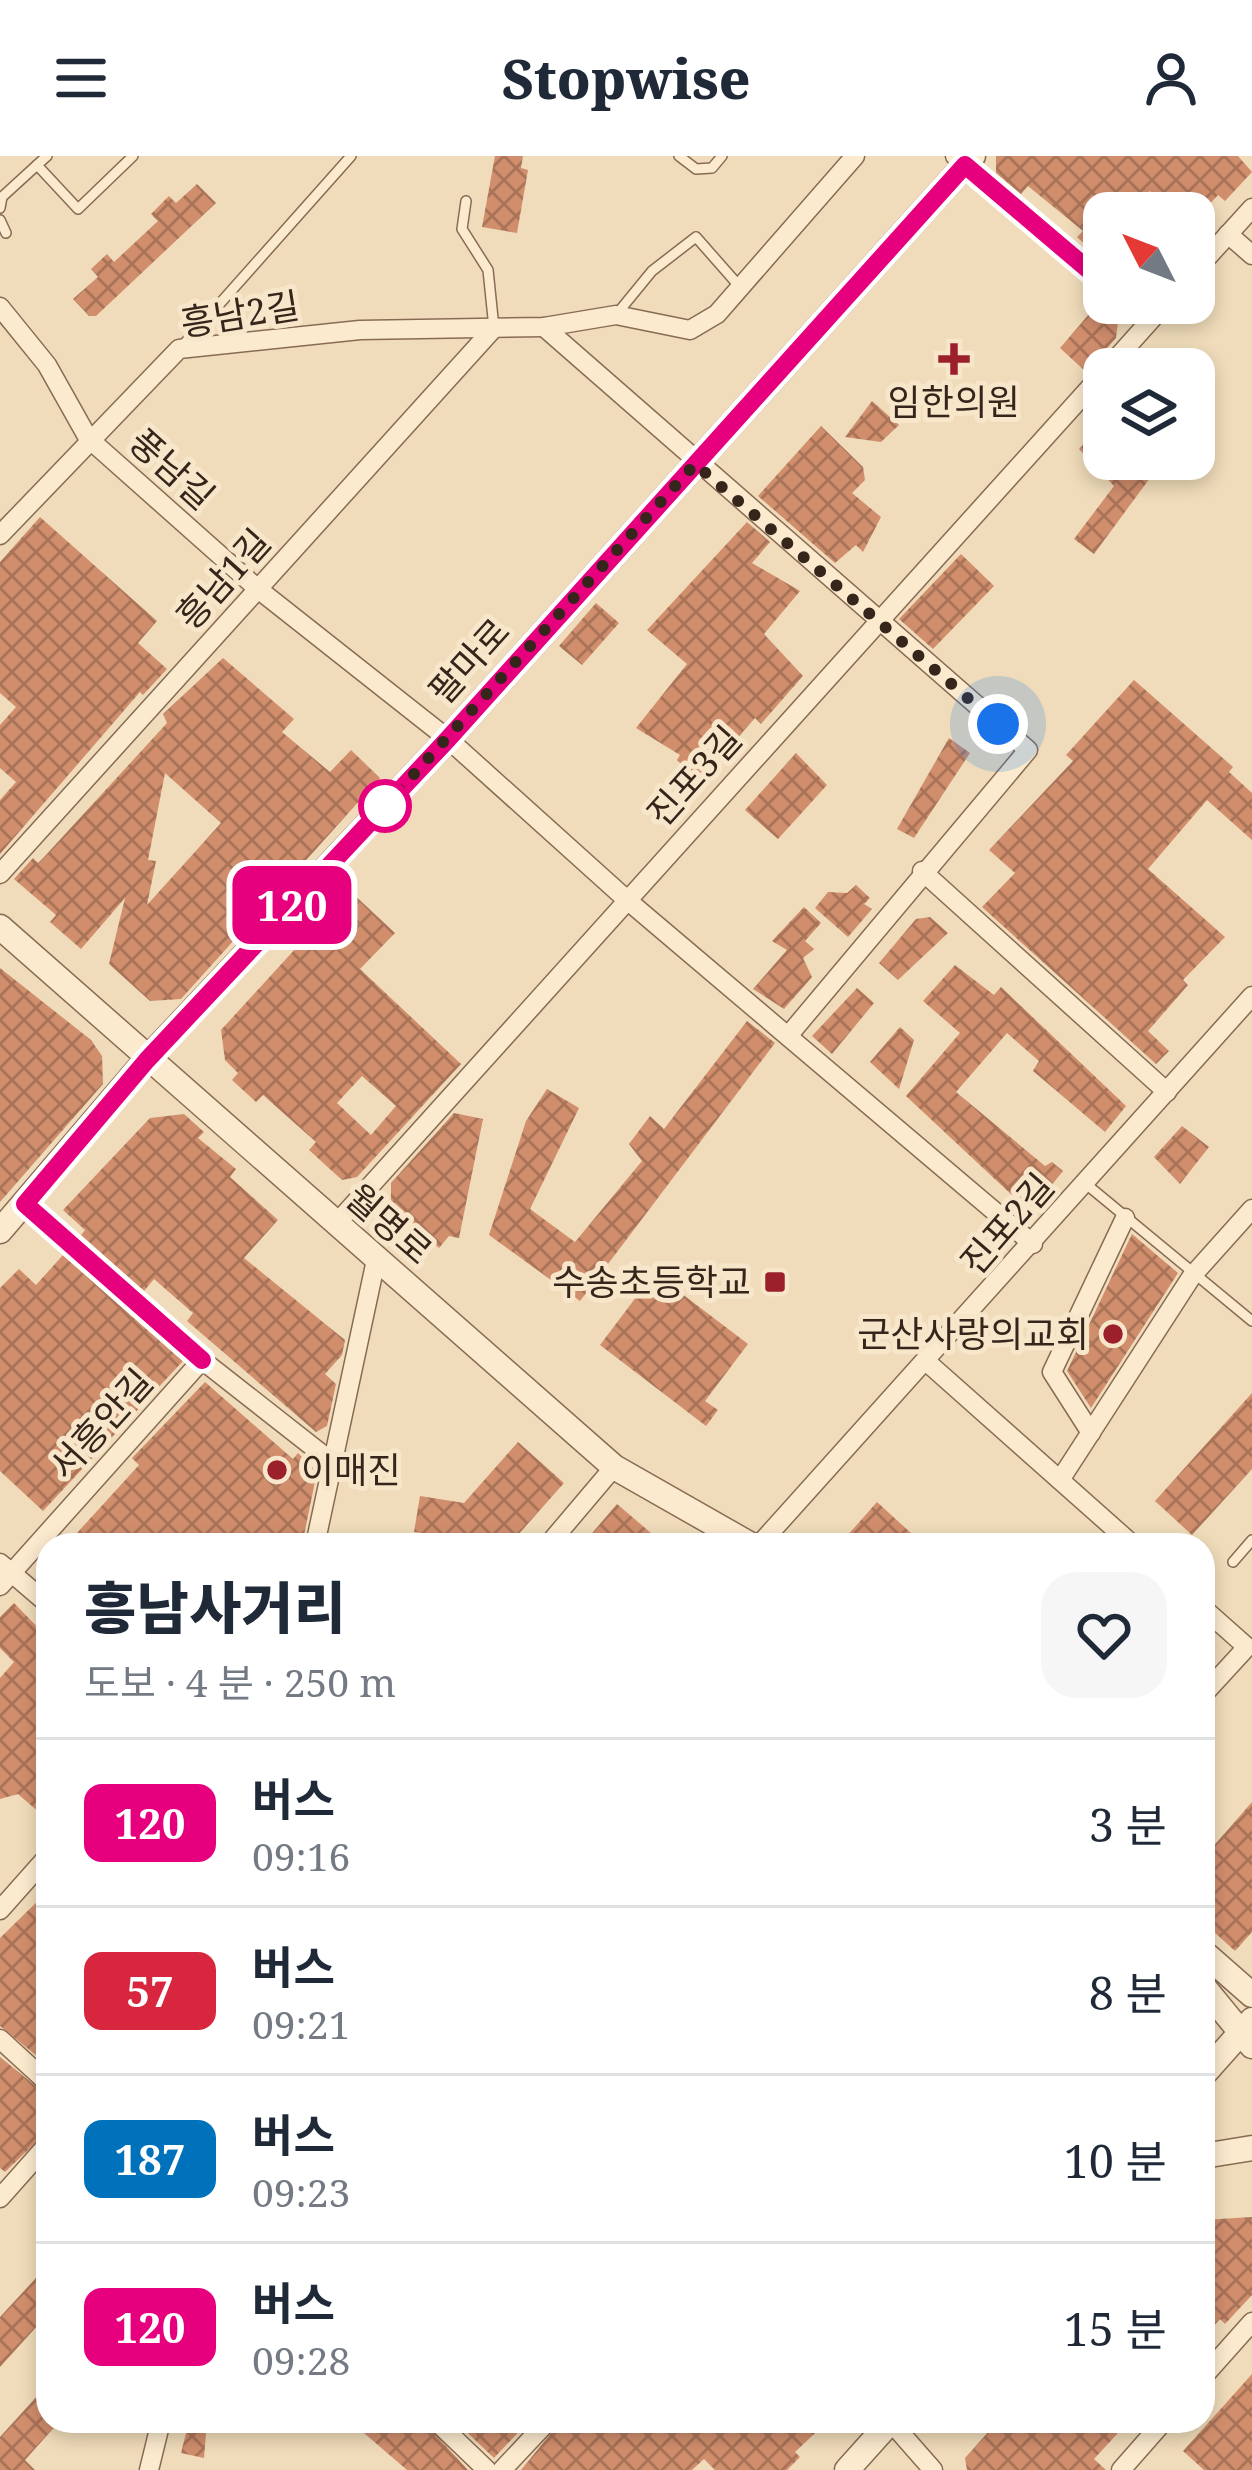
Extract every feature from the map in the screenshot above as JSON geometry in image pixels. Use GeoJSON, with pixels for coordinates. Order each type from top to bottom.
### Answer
{"type":"FeatureCollection","features":[{"type":"Feature","properties":{"kind":"street","name":"흥남2길"},"geometry":{"type":"LineString","coordinates":[[0,536],[88,438],[179,349],[361,330],[544,327],[616,315],[690,330],[717,314],[855,156]]}},
{"type":"Feature","properties":{"kind":"street","name":"팔마로"},"geometry":{"type":"LineString","coordinates":[[0,1232],[147,1060],[448,739],[964,159],[1083,264]]}},
{"type":"Feature","properties":{"kind":"street"},"geometry":{"type":"LineString","coordinates":[[1215,249],[1252,208]]}},
{"type":"Feature","properties":{"kind":"street"},"geometry":{"type":"LineString","coordinates":[[1228,234],[1252,255]]}},
{"type":"Feature","properties":{"kind":"street","name":"풍남길"},"geometry":{"type":"LineString","coordinates":[[0,307],[47,364],[88,438],[258,589],[448,739],[627,900],[1033,1244]]}},
{"type":"Feature","properties":{"kind":"street","name":"진포3길"},"geometry":{"type":"LineString","coordinates":[[1125,348],[1147,324]]}},
{"type":"Feature","properties":{"kind":"street"},"geometry":{"type":"LineString","coordinates":[[544,327],[695,464],[1028,750],[788,1036]]}},
{"type":"Feature","properties":{"kind":"street","name":"흥남1길"},"geometry":{"type":"LineString","coordinates":[[0,874],[494,328]]}},
{"type":"Feature","properties":{"kind":"street","name":"진포3길"},"geometry":{"type":"LineString","coordinates":[[335,1225],[1083,394]]}},
{"type":"Feature","properties":{"kind":"street"},"geometry":{"type":"LineString","coordinates":[[922,871],[1167,1092]]}},
{"type":"Feature","properties":{"kind":"street","name":"월명로"},"geometry":{"type":"LineString","coordinates":[[0,928],[614,1467],[733,1533]]}},
{"type":"Feature","properties":{"kind":"street","name":"진포2길"},"geometry":{"type":"LineString","coordinates":[[766,1533],[928,1363],[1252,996]]}},
{"type":"Feature","properties":{"kind":"street"},"geometry":{"type":"LineString","coordinates":[[25,1204],[202,1360],[332,1462]]}},
{"type":"Feature","properties":{"kind":"street"},"geometry":{"type":"LineString","coordinates":[[1060,1480],[1192,1276],[1252,1209]]}},
{"type":"Feature","properties":{"kind":"street"},"geometry":{"type":"LineString","coordinates":[[1091,1433],[1052,1372],[1125,1219]]}},
{"type":"Feature","properties":{"kind":"street"},"geometry":{"type":"LineString","coordinates":[[317,1533],[376,1260]]}},
{"type":"Feature","properties":{"kind":"street","name":"서흥안길"},"geometry":{"type":"LineString","coordinates":[[42,1533],[202,1360]]}},
{"type":"Feature","properties":{"kind":"street"},"geometry":{"type":"LineString","coordinates":[[928,1363],[1120,1533]]}},
{"type":"Feature","properties":{"kind":"street"},"geometry":{"type":"LineString","coordinates":[[558,1533],[614,1467]]}},
{"type":"Feature","properties":{"kind":"street","name":"서흥안길"},"geometry":{"type":"LineString","coordinates":[[4,1574],[36,1539]]}},
{"type":"Feature","properties":{"kind":"street"},"geometry":{"type":"LineString","coordinates":[[4,1574],[36,1596]]}},
{"type":"Feature","properties":{"kind":"street"},"geometry":{"type":"LineString","coordinates":[[1215,1617],[1249,1643],[1215,1681]]}},
{"type":"Feature","properties":{"kind":"street"},"geometry":{"type":"LineString","coordinates":[[0,1910],[36,1870]]}},
{"type":"Feature","properties":{"kind":"street"},"geometry":{"type":"LineString","coordinates":[[1215,1963],[1252,1995]]}},
{"type":"Feature","properties":{"kind":"street"},"geometry":{"type":"LineString","coordinates":[[1215,1999],[1248,2033],[1215,2064]]}},
{"type":"Feature","properties":{"kind":"street"},"geometry":{"type":"LineString","coordinates":[[0,2038],[36,2072]]}},
{"type":"Feature","properties":{"kind":"street"},"geometry":{"type":"LineString","coordinates":[[1215,2154],[1252,2148]]}},
{"type":"Feature","properties":{"kind":"street"},"geometry":{"type":"LineString","coordinates":[[0,2198],[36,2158]]}},
{"type":"Feature","properties":{"kind":"street"},"geometry":{"type":"LineString","coordinates":[[1215,2364],[1252,2322]]}},
{"type":"Feature","properties":{"kind":"street"},"geometry":{"type":"LineString","coordinates":[[149,2470],[158,2433]]}},
{"type":"Feature","properties":{"kind":"street"},"geometry":{"type":"LineString","coordinates":[[449,2433],[488,2470]]}},
{"type":"Feature","properties":{"kind":"street"},"geometry":{"type":"LineString","coordinates":[[502,2470],[537,2433]]}},
{"type":"Feature","properties":{"kind":"street"},"geometry":{"type":"LineString","coordinates":[[847,2470],[880,2433]]}},
{"type":"Feature","properties":{"kind":"street"},"geometry":{"type":"LineString","coordinates":[[901,2433],[933,2470]]}},
{"type":"Feature","properties":{"kind":"street"},"geometry":{"type":"LineString","coordinates":[[1121,2470],[1153,2433]]}},
{"type":"Feature","properties":{"kind":"lane"},"geometry":{"type":"LineString","coordinates":[[0,208],[2,197],[47,156]]}},
{"type":"Feature","properties":{"kind":"lane"},"geometry":{"type":"LineString","coordinates":[[37,165],[78,208],[133,156]]}},
{"type":"Feature","properties":{"kind":"lane"},"geometry":{"type":"LineString","coordinates":[[179,349],[351,156]]}},
{"type":"Feature","properties":{"kind":"lane"},"geometry":{"type":"LineString","coordinates":[[679,156],[696,169],[712,168],[722,156]]}},
{"type":"Feature","properties":{"kind":"lane"},"geometry":{"type":"LineString","coordinates":[[466,201],[462,229],[488,270],[494,328]]}},
{"type":"Feature","properties":{"kind":"lane"},"geometry":{"type":"LineString","coordinates":[[0,220],[6,233]]}},
{"type":"Feature","properties":{"kind":"lane"},"geometry":{"type":"LineString","coordinates":[[616,315],[652,271],[696,237],[740,287]]}},
{"type":"Feature","properties":{"kind":"lane"},"geometry":{"type":"LineString","coordinates":[[1086,1184],[1252,1322]]}},
{"type":"Feature","properties":{"kind":"lane"},"geometry":{"type":"LineString","coordinates":[[1241,1312],[1252,1300]]}},
{"type":"Feature","properties":{"kind":"lane"},"geometry":{"type":"LineString","coordinates":[[1233,1562],[1252,1540]]}},
{"type":"Feature","properties":{"kind":"building"},"geometry":{"type":"Polygon","coordinates":[[[495,156],[523,156],[521,168],[528,170],[517,233],[482,227],[495,156]]]}},
{"type":"Feature","properties":{"kind":"building"},"geometry":{"type":"Polygon","coordinates":[[[996,156],[1238,156],[1252,172],[1225,201],[1218,195],[1215,198],[1215,192],[1083,192],[1083,231],[1028,186],[1021,194],[996,173],[996,156]]]}},
{"type":"Feature","properties":{"kind":"building"},"geometry":{"type":"Polygon","coordinates":[[[197,184],[216,203],[96,316],[89,316],[73,299],[98,277],[91,269],[107,254],[114,262],[158,221],[151,214],[169,196],[176,203],[197,184]]]}},
{"type":"Feature","properties":{"kind":"building"},"geometry":{"type":"Polygon","coordinates":[[[1083,321],[1118,324],[1116,338],[1107,348],[1083,348],[1083,369],[1060,348],[1083,321]]]}},
{"type":"Feature","properties":{"kind":"building"},"geometry":{"type":"Polygon","coordinates":[[[872,401],[899,425],[881,442],[845,437],[872,401]]]}},
{"type":"Feature","properties":{"kind":"building"},"geometry":{"type":"Polygon","coordinates":[[[821,426],[863,467],[865,480],[852,493],[881,517],[863,552],[856,545],[835,563],[758,496],[821,426]]]}},
{"type":"Feature","properties":{"kind":"building"},"geometry":{"type":"Polygon","coordinates":[[[1108,480],[1149,480],[1094,554],[1074,539],[1114,486],[1108,480]]]}},
{"type":"Feature","properties":{"kind":"building"},"geometry":{"type":"Polygon","coordinates":[[[40,517],[157,621],[138,643],[167,669],[143,695],[140,692],[0,854],[0,800],[16,782],[0,768],[0,725],[16,707],[0,693],[0,562],[40,517]]]}},
{"type":"Feature","properties":{"kind":"building"},"geometry":{"type":"Polygon","coordinates":[[[747,522],[770,542],[752,563],[800,591],[764,634],[803,676],[761,724],[755,718],[700,781],[677,760],[680,755],[636,728],[687,664],[647,630],[747,522]]]}},
{"type":"Feature","properties":{"kind":"building"},"geometry":{"type":"Polygon","coordinates":[[[961,554],[994,586],[933,649],[899,619],[961,554]]]}},
{"type":"Feature","properties":{"kind":"building"},"geometry":{"type":"Polygon","coordinates":[[[596,603],[619,623],[582,665],[559,646],[596,603]]]}},
{"type":"Feature","properties":{"kind":"building"},"geometry":{"type":"Polygon","coordinates":[[[223,658],[294,719],[282,732],[330,772],[351,750],[380,778],[181,999],[150,1001],[109,964],[125,898],[81,949],[50,922],[56,915],[14,879],[33,858],[38,863],[45,856],[167,723],[163,714],[223,658]],[[165,773],[148,860],[156,861],[147,905],[221,823],[165,773]]]}},
{"type":"Feature","properties":{"kind":"building"},"geometry":{"type":"Polygon","coordinates":[[[1134,680],[1233,767],[1229,772],[1252,793],[1252,840],[1207,800],[1148,869],[1225,937],[1183,980],[1188,985],[1148,1031],[1169,1051],[1156,1064],[982,907],[1015,873],[989,850],[1073,761],[1066,755],[1134,680]]]}},
{"type":"Feature","properties":{"kind":"building"},"geometry":{"type":"Polygon","coordinates":[[[949,738],[970,753],[914,838],[897,829],[949,738]]]}},
{"type":"Feature","properties":{"kind":"building"},"geometry":{"type":"Polygon","coordinates":[[[796,753],[827,785],[778,839],[745,810],[796,753]]]}},
{"type":"Feature","properties":{"kind":"building"},"geometry":{"type":"Polygon","coordinates":[[[856,885],[870,898],[864,904],[872,909],[848,937],[815,908],[828,892],[847,893],[856,885]]]}},
{"type":"Feature","properties":{"kind":"building"},"geometry":{"type":"Polygon","coordinates":[[[349,890],[395,933],[360,969],[461,1064],[357,1177],[342,1180],[309,1150],[316,1142],[263,1095],[256,1102],[232,1080],[238,1073],[225,1060],[221,1030],[349,890]],[[362,1076],[337,1103],[371,1135],[396,1106],[362,1076]]]}},
{"type":"Feature","properties":{"kind":"building"},"geometry":{"type":"Polygon","coordinates":[[[804,907],[821,923],[805,941],[814,949],[803,958],[812,977],[784,1009],[753,989],[787,950],[772,941],[804,907]]]}},
{"type":"Feature","properties":{"kind":"building"},"geometry":{"type":"Polygon","coordinates":[[[930,917],[948,933],[898,980],[879,963],[916,919],[930,917]]]}},
{"type":"Feature","properties":{"kind":"building"},"geometry":{"type":"Polygon","coordinates":[[[955,965],[994,995],[1001,987],[1126,1106],[1105,1132],[1033,1071],[1039,1061],[1007,1033],[956,1092],[1045,1166],[1052,1162],[1063,1171],[1030,1212],[906,1096],[960,1033],[923,1001],[955,965]]]}},
{"type":"Feature","properties":{"kind":"building"},"geometry":{"type":"Polygon","coordinates":[[[0,968],[91,1040],[102,1056],[103,1084],[0,1202],[0,968]]]}},
{"type":"Feature","properties":{"kind":"building"},"geometry":{"type":"Polygon","coordinates":[[[857,988],[874,1003],[832,1054],[812,1036],[857,988]]]}},
{"type":"Feature","properties":{"kind":"building"},"geometry":{"type":"Polygon","coordinates":[[[747,1021],[775,1043],[580,1301],[489,1235],[526,1121],[547,1089],[579,1108],[530,1209],[575,1242],[642,1161],[629,1144],[650,1116],[664,1129],[747,1021]]]}},
{"type":"Feature","properties":{"kind":"building"},"geometry":{"type":"Polygon","coordinates":[[[900,1027],[914,1040],[899,1089],[870,1062],[900,1027]]]}},
{"type":"Feature","properties":{"kind":"building"},"geometry":{"type":"Polygon","coordinates":[[[454,1113],[483,1119],[459,1238],[449,1236],[439,1248],[391,1204],[391,1183],[454,1113]]]}},
{"type":"Feature","properties":{"kind":"building"},"geometry":{"type":"Polygon","coordinates":[[[184,1114],[204,1132],[198,1138],[236,1169],[230,1177],[278,1220],[244,1258],[345,1340],[342,1355],[325,1374],[336,1384],[327,1426],[316,1432],[187,1321],[193,1313],[154,1279],[144,1291],[81,1235],[85,1230],[63,1210],[150,1118],[184,1114]]]}},
{"type":"Feature","properties":{"kind":"building"},"geometry":{"type":"Polygon","coordinates":[[[1182,1126],[1209,1147],[1180,1184],[1154,1157],[1182,1126]]]}},
{"type":"Feature","properties":{"kind":"building"},"geometry":{"type":"Polygon","coordinates":[[[1132,1234],[1178,1273],[1091,1408],[1067,1371],[1132,1234]]]}},
{"type":"Feature","properties":{"kind":"building"},"geometry":{"type":"Polygon","coordinates":[[[63,1255],[183,1361],[43,1511],[0,1471],[0,1288],[19,1269],[36,1285],[63,1255]]]}},
{"type":"Feature","properties":{"kind":"building"},"geometry":{"type":"Polygon","coordinates":[[[649,1280],[664,1291],[669,1284],[748,1344],[705,1401],[718,1410],[706,1426],[600,1345],[649,1280]]]}},
{"type":"Feature","properties":{"kind":"building"},"geometry":{"type":"Polygon","coordinates":[[[205,1382],[293,1459],[298,1453],[317,1472],[304,1533],[77,1533],[139,1465],[132,1458],[205,1382]]]}},
{"type":"Feature","properties":{"kind":"building"},"geometry":{"type":"Polygon","coordinates":[[[1252,1393],[1252,1469],[1194,1533],[1155,1501],[1252,1393]]]}},
{"type":"Feature","properties":{"kind":"building"},"geometry":{"type":"Polygon","coordinates":[[[518,1442],[564,1483],[520,1533],[414,1532],[420,1496],[464,1503],[518,1442]]]}},
{"type":"Feature","properties":{"kind":"building"},"geometry":{"type":"Polygon","coordinates":[[[877,1502],[911,1533],[850,1533],[877,1502]]]}},
{"type":"Feature","properties":{"kind":"building"},"geometry":{"type":"Polygon","coordinates":[[[617,1504],[651,1533],[592,1533],[617,1504]]]}},
{"type":"Feature","properties":{"kind":"building"},"geometry":{"type":"Polygon","coordinates":[[[14,1603],[36,1626],[36,1810],[18,1794],[0,1799],[0,1678],[14,1662],[0,1648],[0,1617],[14,1603]]]}},
{"type":"Feature","properties":{"kind":"building"},"geometry":{"type":"Polygon","coordinates":[[[1252,1802],[1252,1932],[1235,1951],[1215,1933],[1215,1844],[1252,1802]]]}},
{"type":"Feature","properties":{"kind":"building"},"geometry":{"type":"Polygon","coordinates":[[[36,1903],[36,2055],[0,2026],[0,1938],[36,1903]]]}},
{"type":"Feature","properties":{"kind":"building"},"geometry":{"type":"Polygon","coordinates":[[[0,2057],[36,2086],[36,2142],[5,2172],[0,2168],[0,2057]]]}},
{"type":"Feature","properties":{"kind":"building"},"geometry":{"type":"Polygon","coordinates":[[[1252,2217],[1252,2295],[1225,2324],[1220,2319],[1215,2325],[1215,2219],[1252,2217]]]}},
{"type":"Feature","properties":{"kind":"building"},"geometry":{"type":"Polygon","coordinates":[[[36,2278],[36,2327],[0,2367],[0,2317],[36,2278]]]}},
{"type":"Feature","properties":{"kind":"building"},"geometry":{"type":"Polygon","coordinates":[[[1252,2374],[1252,2470],[1204,2470],[1183,2451],[1199,2433],[1215,2433],[1215,2415],[1252,2374]]]}},
{"type":"Feature","properties":{"kind":"building"},"geometry":{"type":"Polygon","coordinates":[[[36,2397],[36,2433],[49,2433],[25,2460],[35,2470],[0,2470],[0,2437],[36,2397]]]}},
{"type":"Feature","properties":{"kind":"building"},"geometry":{"type":"Polygon","coordinates":[[[186,2433],[206,2433],[204,2458],[181,2453],[186,2433]]]}},
{"type":"Feature","properties":{"kind":"building"},"geometry":{"type":"Polygon","coordinates":[[[364,2433],[434,2433],[468,2470],[407,2470],[364,2433]]]}},
{"type":"Feature","properties":{"kind":"building"},"geometry":{"type":"Polygon","coordinates":[[[468,2433],[518,2433],[494,2458],[468,2433]]]}},
{"type":"Feature","properties":{"kind":"building"},"geometry":{"type":"Polygon","coordinates":[[[551,2433],[815,2433],[795,2452],[800,2457],[787,2470],[715,2470],[704,2459],[692,2470],[521,2470],[551,2433]]]}},
{"type":"Feature","properties":{"kind":"building"},"geometry":{"type":"Polygon","coordinates":[[[987,2433],[1118,2433],[1094,2459],[1106,2470],[967,2470],[965,2458],[987,2433]]]}},
{"type":"Feature","properties":{"kind":"bus line","name":"120"},"geometry":{"type":"LineString","coordinates":[[202,1360],[25,1204],[147,1060],[448,739],[965,165],[1083,265]]}},
{"type":"Feature","properties":{"kind":"place","name":"임한의원"},"geometry":{"type":"Point","coordinates":[954,359]}},
{"type":"Feature","properties":{"kind":"place","name":"수송초등학교"},"geometry":{"type":"Point","coordinates":[775,1282]}},
{"type":"Feature","properties":{"kind":"place","name":"군산사랑의교회"},"geometry":{"type":"Point","coordinates":[1113,1334]}},
{"type":"Feature","properties":{"kind":"place","name":"이매진"},"geometry":{"type":"Point","coordinates":[277,1470]}},
{"type":"Feature","properties":{"kind":"route"},"geometry":{"type":"LineString","coordinates":[[385,806],[695,464],[998,724]]}}]}
